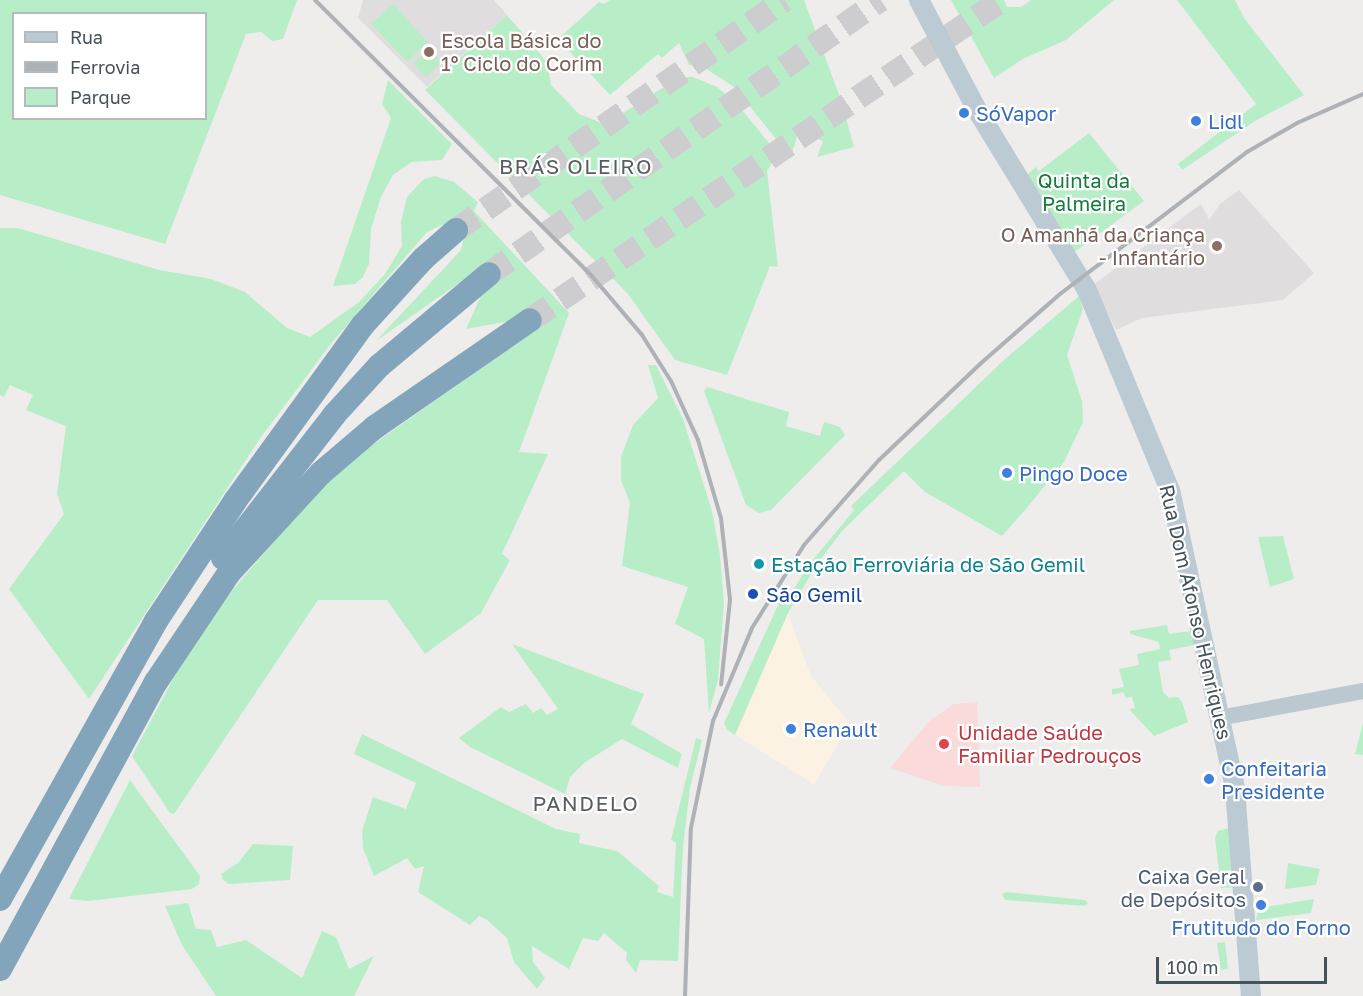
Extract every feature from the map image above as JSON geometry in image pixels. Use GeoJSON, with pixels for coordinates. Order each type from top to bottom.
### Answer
{"type":"FeatureCollection","features":[{"type":"Feature","properties":{"kind":"highway"},"geometry":{"type":"LineString","coordinates":[[2,893],[156,621],[273,449],[391,291],[456,230]]}},
{"type":"Feature","properties":{"kind":"highway"},"geometry":{"type":"LineString","coordinates":[[0,969],[10,940],[145,679],[229,549],[327,424],[379,366],[489,274]]}},
{"type":"Feature","properties":{"kind":"highway"},"geometry":{"type":"LineString","coordinates":[[10,940],[151,690],[229,573],[321,473],[375,427],[530,320]]}},
{"type":"Feature","properties":{"kind":"main road","name":"Rua Dom Afonso Henriques"},"geometry":{"type":"LineString","coordinates":[[919,0],[977,110],[1082,282],[1152,441],[1174,504],[1235,789],[1251,996]]}},
{"type":"Feature","properties":{"kind":"street"},"geometry":{"type":"LineString","coordinates":[[1220,718],[1363,691]]}},
{"type":"Feature","properties":{"kind":"shaded area","name":"Escola Básica do 1º Ciclo do Corim"},"geometry":{"type":"Polygon","coordinates":[[[363,0],[494,0],[507,15],[427,87],[358,18],[363,0]]]}},
{"type":"Feature","properties":{"kind":"shaded area","name":"O Amanhã da Criança - Infantário"},"geometry":{"type":"Polygon","coordinates":[[[1239,190],[1314,273],[1283,300],[1142,318],[1116,330],[1093,285],[1201,204],[1209,220],[1220,204],[1239,190]]]}},
{"type":"Feature","properties":{"kind":"shaded area"},"geometry":{"type":"Polygon","coordinates":[[[788,613],[811,676],[850,724],[814,784],[735,735],[788,613]]]}},
{"type":"Feature","properties":{"kind":"shaded area","name":"Unidade Saúde Familiar Pedrouços"},"geometry":{"type":"Polygon","coordinates":[[[977,702],[980,787],[944,786],[890,768],[929,721],[954,704],[977,702]]]}},
{"type":"Feature","properties":{"kind":"green space"},"geometry":{"type":"Polygon","coordinates":[[[0,0],[297,0],[283,39],[272,41],[261,32],[246,34],[165,244],[0,195],[0,0]]]}},
{"type":"Feature","properties":{"kind":"green space"},"geometry":{"type":"Polygon","coordinates":[[[610,0],[804,0],[841,100],[854,147],[817,157],[823,141],[799,131],[792,152],[786,151],[734,87],[699,64],[689,65],[679,43],[662,58],[658,54],[610,95],[558,39],[599,2],[604,4],[610,0]]]}},
{"type":"Feature","properties":{"kind":"green space"},"geometry":{"type":"Polygon","coordinates":[[[951,0],[1004,0],[1007,7],[1021,7],[1031,0],[1114,0],[1066,40],[1023,59],[994,78],[951,0]]]}},
{"type":"Feature","properties":{"kind":"green space"},"geometry":{"type":"Polygon","coordinates":[[[1177,0],[1235,0],[1244,18],[1304,95],[1255,121],[1182,170],[1178,164],[1256,104],[1177,0]]]}},
{"type":"Feature","properties":{"kind":"green space"},"geometry":{"type":"Polygon","coordinates":[[[393,4],[428,42],[407,62],[371,24],[393,4]]]}},
{"type":"Feature","properties":{"kind":"green space"},"geometry":{"type":"Polygon","coordinates":[[[507,15],[547,62],[551,85],[579,114],[602,123],[610,121],[680,77],[693,77],[717,87],[738,105],[778,154],[767,171],[778,267],[770,266],[727,375],[675,360],[628,294],[425,90],[507,15]]]}},
{"type":"Feature","properties":{"kind":"green space"},"geometry":{"type":"Polygon","coordinates":[[[429,50],[441,62],[426,78],[413,63],[429,50]]]}},
{"type":"Feature","properties":{"kind":"green space"},"geometry":{"type":"Polygon","coordinates":[[[388,80],[452,144],[442,160],[412,162],[393,175],[381,197],[371,229],[369,264],[363,277],[355,284],[333,286],[391,118],[382,104],[388,80]]]}},
{"type":"Feature","properties":{"kind":"green space","name":"Quinta da Palmeira"},"geometry":{"type":"Polygon","coordinates":[[[1089,133],[1144,201],[1073,253],[1025,177],[1036,167],[1039,171],[1089,133]]]}},
{"type":"Feature","properties":{"kind":"green space"},"geometry":{"type":"Polygon","coordinates":[[[435,176],[454,182],[478,202],[474,211],[569,313],[519,452],[548,454],[502,554],[510,560],[481,613],[425,654],[387,600],[318,600],[174,814],[170,813],[132,756],[180,666],[224,600],[295,517],[348,462],[534,331],[510,321],[466,329],[480,298],[490,287],[482,267],[376,341],[461,250],[465,233],[460,226],[442,225],[427,232],[330,345],[259,440],[89,699],[9,589],[64,514],[57,494],[66,426],[26,410],[33,395],[10,385],[4,397],[0,395],[0,228],[18,228],[159,270],[211,279],[245,292],[287,328],[310,337],[359,302],[385,274],[402,246],[401,222],[407,197],[424,179],[435,176]]]}},
{"type":"Feature","properties":{"kind":"green space"},"geometry":{"type":"Polygon","coordinates":[[[1079,296],[1083,309],[1067,355],[1082,401],[1083,422],[1064,462],[1026,509],[1002,536],[925,492],[904,471],[843,530],[819,561],[788,613],[735,735],[727,730],[724,723],[779,603],[784,605],[808,566],[854,510],[851,506],[1005,359],[1079,296]]]}},
{"type":"Feature","properties":{"kind":"green space"},"geometry":{"type":"Polygon","coordinates":[[[648,365],[656,365],[683,419],[712,511],[720,555],[724,603],[718,680],[709,713],[704,639],[675,624],[688,587],[622,566],[630,503],[621,480],[621,457],[633,425],[658,398],[648,365]]]}},
{"type":"Feature","properties":{"kind":"green space"},"geometry":{"type":"Polygon","coordinates":[[[707,387],[789,412],[786,426],[820,436],[824,422],[840,427],[845,435],[771,510],[759,513],[746,505],[704,391],[707,387]]]}},
{"type":"Feature","properties":{"kind":"green space"},"geometry":{"type":"Polygon","coordinates":[[[1283,536],[1294,579],[1270,587],[1258,537],[1283,536]]]}},
{"type":"Feature","properties":{"kind":"green space"},"geometry":{"type":"Polygon","coordinates":[[[1167,625],[1169,634],[1191,631],[1194,645],[1169,650],[1171,660],[1158,662],[1163,692],[1169,698],[1178,697],[1182,702],[1188,722],[1154,736],[1129,709],[1135,708],[1132,697],[1126,698],[1123,692],[1112,695],[1112,689],[1124,687],[1119,669],[1139,665],[1137,654],[1160,649],[1159,642],[1130,634],[1130,631],[1167,625]]]}},
{"type":"Feature","properties":{"kind":"green space"},"geometry":{"type":"Polygon","coordinates":[[[512,644],[644,694],[631,724],[682,754],[678,768],[622,739],[584,763],[570,777],[565,794],[470,747],[459,738],[501,707],[509,712],[526,704],[533,713],[541,708],[547,715],[558,709],[512,644]]]}},
{"type":"Feature","properties":{"kind":"green space"},"geometry":{"type":"Polygon","coordinates":[[[1363,723],[1363,755],[1355,754],[1363,723]]]}},
{"type":"Feature","properties":{"kind":"green space"},"geometry":{"type":"Polygon","coordinates":[[[362,734],[556,829],[580,834],[579,843],[617,851],[659,886],[657,892],[673,897],[676,843],[671,840],[696,738],[702,740],[690,788],[683,847],[678,961],[640,960],[636,973],[626,960],[627,953],[604,933],[598,941],[583,938],[569,969],[532,946],[533,962],[545,978],[537,989],[514,962],[507,938],[487,920],[479,916],[470,925],[418,892],[424,866],[415,869],[407,858],[374,876],[363,848],[362,831],[373,797],[406,809],[416,783],[354,754],[362,734]]]}},
{"type":"Feature","properties":{"kind":"green space"},"geometry":{"type":"Polygon","coordinates":[[[130,780],[200,876],[199,884],[192,889],[88,901],[69,899],[130,780]]]}},
{"type":"Feature","properties":{"kind":"green space"},"geometry":{"type":"Polygon","coordinates":[[[1230,828],[1236,887],[1221,888],[1215,838],[1218,831],[1230,828]]]}},
{"type":"Feature","properties":{"kind":"green space"},"geometry":{"type":"Polygon","coordinates":[[[253,844],[293,846],[290,880],[229,884],[223,880],[221,874],[238,863],[253,844]]]}},
{"type":"Feature","properties":{"kind":"green space"},"geometry":{"type":"Polygon","coordinates":[[[1288,863],[1320,869],[1316,885],[1285,889],[1288,863]]]}},
{"type":"Feature","properties":{"kind":"green space"},"geometry":{"type":"Polygon","coordinates":[[[1006,892],[1085,900],[1088,903],[1085,906],[1005,900],[1002,894],[1006,892]]]}},
{"type":"Feature","properties":{"kind":"green space"},"geometry":{"type":"Polygon","coordinates":[[[1314,899],[1311,913],[1256,920],[1259,908],[1314,899]]]}},
{"type":"Feature","properties":{"kind":"green space"},"geometry":{"type":"Polygon","coordinates":[[[188,903],[196,929],[211,930],[217,947],[246,940],[302,978],[322,931],[336,937],[349,969],[374,956],[354,996],[216,996],[182,945],[165,906],[188,903]]]}},
{"type":"Feature","properties":{"kind":"green space"},"geometry":{"type":"Polygon","coordinates":[[[1225,942],[1228,969],[1221,970],[1217,943],[1225,942]]]}},
{"type":"Feature","properties":{"kind":"tunnel"},"geometry":{"type":"LineString","coordinates":[[456,230],[784,0]]}},
{"type":"Feature","properties":{"kind":"tunnel"},"geometry":{"type":"LineString","coordinates":[[489,274],[881,0]]}},
{"type":"Feature","properties":{"kind":"tunnel"},"geometry":{"type":"LineString","coordinates":[[530,320],[1002,0]]}},
{"type":"Feature","properties":{"kind":"railway"},"geometry":{"type":"LineString","coordinates":[[315,0],[591,275],[642,335],[671,381],[698,440],[721,518],[730,600],[721,685]]}},
{"type":"Feature","properties":{"kind":"railway"},"geometry":{"type":"LineString","coordinates":[[685,996],[691,828],[713,721],[752,628],[804,545],[879,460],[980,364],[1060,294],[1247,152],[1297,123],[1363,94]]}},
{"type":"Feature","properties":{"kind":"place","name":"Escola Básica do 1º Ciclo do Corim"},"geometry":{"type":"Point","coordinates":[429,52]}},
{"type":"Feature","properties":{"kind":"place","name":"SóVapor"},"geometry":{"type":"Point","coordinates":[964,113]}},
{"type":"Feature","properties":{"kind":"place","name":"Lidl"},"geometry":{"type":"Point","coordinates":[1196,121]}},
{"type":"Feature","properties":{"kind":"place","name":"O Amanhã da Criança - Infantário"},"geometry":{"type":"Point","coordinates":[1217,246]}},
{"type":"Feature","properties":{"kind":"place","name":"Pingo Doce"},"geometry":{"type":"Point","coordinates":[1007,473]}},
{"type":"Feature","properties":{"kind":"place","name":"Estação Ferroviária de São Gemil"},"geometry":{"type":"Point","coordinates":[759,564]}},
{"type":"Feature","properties":{"kind":"place","name":"São Gemil"},"geometry":{"type":"Point","coordinates":[753,594]}},
{"type":"Feature","properties":{"kind":"place","name":"Renault"},"geometry":{"type":"Point","coordinates":[791,729]}},
{"type":"Feature","properties":{"kind":"place","name":"Unidade Saúde Familiar Pedrouços"},"geometry":{"type":"Point","coordinates":[944,744]}},
{"type":"Feature","properties":{"kind":"place","name":"Confeitaria Presidente"},"geometry":{"type":"Point","coordinates":[1209,779]}},
{"type":"Feature","properties":{"kind":"place","name":"Caixa Geral de Depósitos"},"geometry":{"type":"Point","coordinates":[1258,887]}},
{"type":"Feature","properties":{"kind":"place","name":"Frutitudo do Forno"},"geometry":{"type":"Point","coordinates":[1261,905]}},
{"type":"Feature","properties":{"kind":"district","name":"BRÁS OLEIRO"},"geometry":{"type":"Point","coordinates":[576,166]}},
{"type":"Feature","properties":{"kind":"district","name":"PANDELO"},"geometry":{"type":"Point","coordinates":[586,803]}}]}
